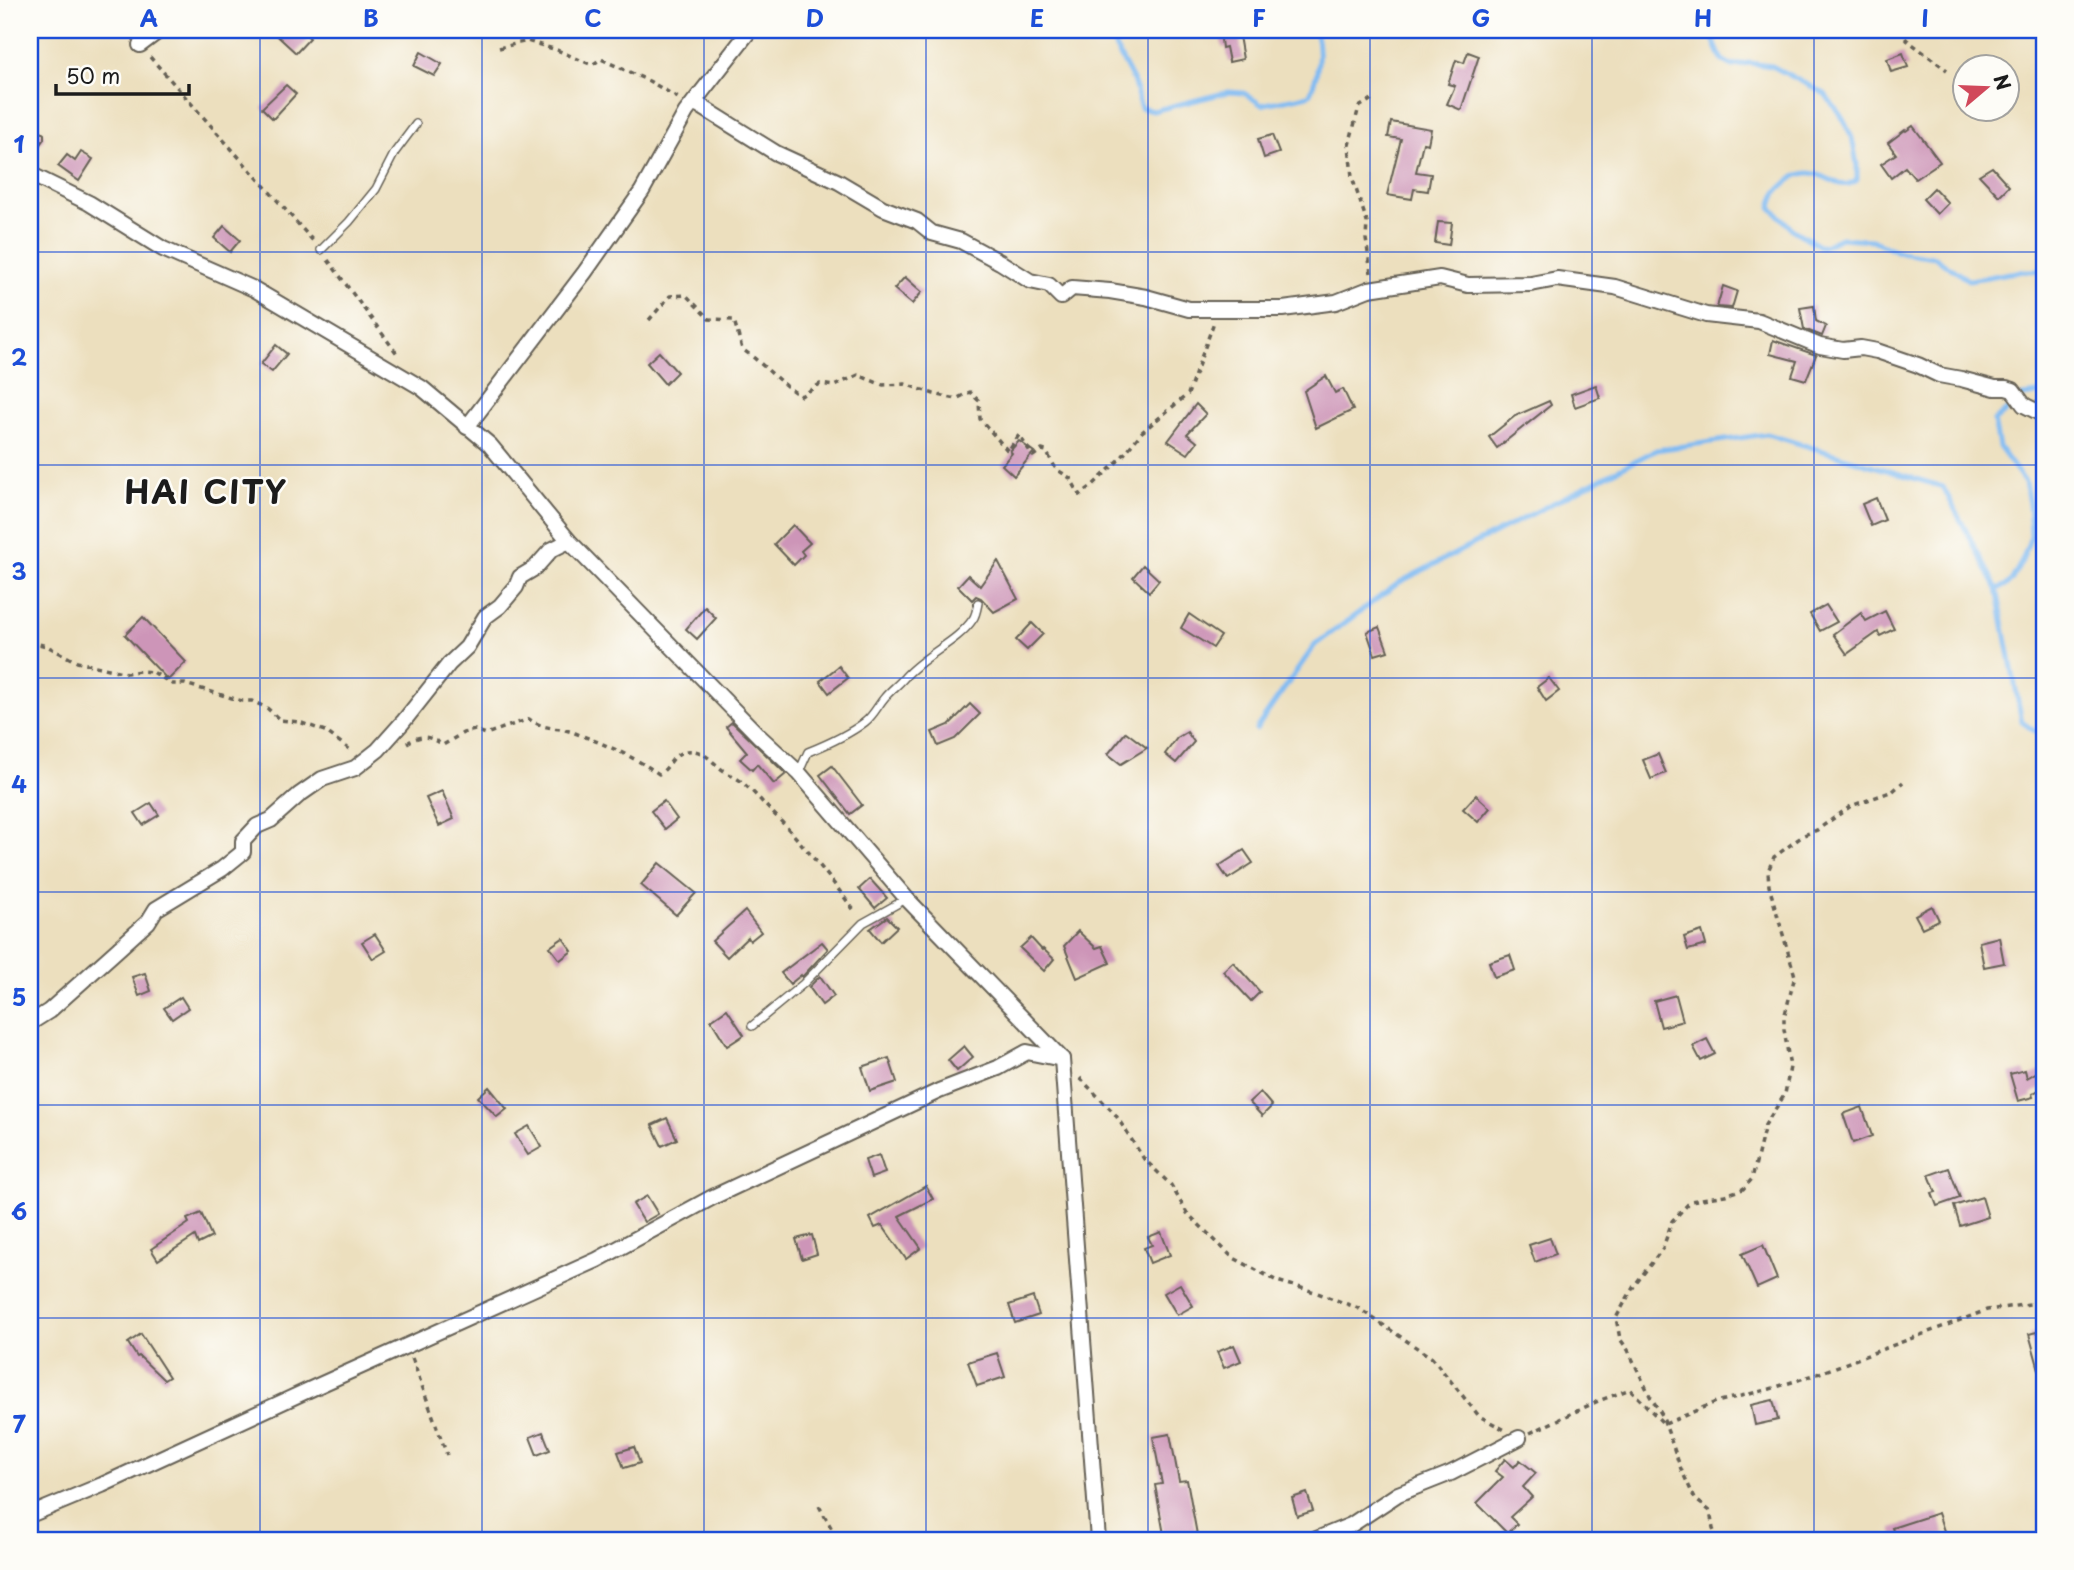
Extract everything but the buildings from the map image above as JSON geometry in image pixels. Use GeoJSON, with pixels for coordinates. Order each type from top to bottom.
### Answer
{"type":"FeatureCollection","features":[{"type":"Feature","properties":{"kind":"street"},"geometry":{"type":"LineString","coordinates":[[140,45],[160,30]]}},
{"type":"Feature","properties":{"kind":"street"},"geometry":{"type":"LineString","coordinates":[[467,426],[621,222],[642,191],[686,111],[750,30]]}},
{"type":"Feature","properties":{"kind":"street"},"geometry":{"type":"LineString","coordinates":[[694,102],[776,153],[839,182],[883,208],[917,221],[932,233],[961,241],[1030,281],[1049,285],[1061,297],[1072,288],[1146,297],[1189,309],[1283,309],[1336,302],[1369,289],[1440,278],[1468,285],[1531,284],[1557,279],[1615,287],[1706,315],[1759,321],[1820,346],[1877,351],[1918,365],[1939,376],[2013,390],[2024,405],[2044,415]]}},
{"type":"Feature","properties":{"kind":"street"},"geometry":{"type":"LineString","coordinates":[[30,174],[89,203],[163,249],[254,289],[422,388],[490,445],[569,541],[749,726],[799,773],[907,899],[1062,1059],[1098,1540]]}},
{"type":"Feature","properties":{"kind":"street"},"geometry":{"type":"LineString","coordinates":[[30,1023],[49,1011],[116,951],[148,922],[156,909],[222,869],[243,852],[243,841],[257,826],[271,820],[322,779],[355,768],[365,760],[386,741],[449,664],[467,647],[485,617],[500,606],[516,587],[520,577],[535,568],[551,550],[569,541]]}},
{"type":"Feature","properties":{"kind":"street"},"geometry":{"type":"LineString","coordinates":[[30,1515],[102,1485],[597,1260],[713,1197],[939,1091],[998,1068],[1027,1052],[1062,1059]]}},
{"type":"Feature","properties":{"kind":"street"},"geometry":{"type":"LineString","coordinates":[[1314,1540],[1351,1525],[1398,1494],[1451,1473],[1519,1438]]}},
{"type":"Feature","properties":{"kind":"lane"},"geometry":{"type":"LineString","coordinates":[[321,250],[376,189],[395,152],[416,124]]}},
{"type":"Feature","properties":{"kind":"lane"},"geometry":{"type":"LineString","coordinates":[[799,773],[808,752],[832,742],[873,715],[886,696],[903,679],[971,621],[978,603]]}},
{"type":"Feature","properties":{"kind":"lane"},"geometry":{"type":"LineString","coordinates":[[752,1026],[803,984],[863,923],[907,899]]}},
{"type":"Feature","properties":{"kind":"path"},"geometry":{"type":"LineString","coordinates":[[1899,30],[1907,40],[1948,70]]}},
{"type":"Feature","properties":{"kind":"path"},"geometry":{"type":"LineString","coordinates":[[499,48],[527,41],[592,65],[601,59],[649,80],[680,99],[694,102]]}},
{"type":"Feature","properties":{"kind":"path"},"geometry":{"type":"LineString","coordinates":[[140,45],[321,250],[398,356]]}},
{"type":"Feature","properties":{"kind":"path"},"geometry":{"type":"LineString","coordinates":[[1369,289],[1371,269],[1366,239],[1367,222],[1352,177],[1349,145],[1359,107],[1372,99]]}},
{"type":"Feature","properties":{"kind":"path"},"geometry":{"type":"LineString","coordinates":[[649,320],[670,296],[686,295],[709,319],[734,320],[742,349],[792,391],[802,396],[821,384],[834,386],[858,375],[883,385],[905,384],[956,399],[970,392],[979,401],[980,419],[1008,451],[1019,435],[1033,456],[1042,450],[1046,451],[1056,469],[1070,478],[1080,495],[1121,458],[1142,432],[1188,394],[1218,310]]}},
{"type":"Feature","properties":{"kind":"path"},"geometry":{"type":"LineString","coordinates":[[30,642],[47,646],[76,662],[127,673],[153,672],[172,684],[185,684],[242,701],[252,701],[267,708],[280,720],[299,722],[325,731],[365,760]]}},
{"type":"Feature","properties":{"kind":"path"},"geometry":{"type":"LineString","coordinates":[[405,744],[425,736],[443,745],[463,733],[475,730],[486,734],[529,719],[541,727],[565,730],[622,752],[659,774],[665,771],[677,755],[687,751],[702,752],[717,766],[742,782],[779,818],[823,868],[863,923]]}},
{"type":"Feature","properties":{"kind":"path"},"geometry":{"type":"LineString","coordinates":[[1718,1540],[1710,1511],[1695,1499],[1665,1424],[1620,1339],[1616,1318],[1634,1286],[1663,1248],[1672,1221],[1691,1201],[1743,1189],[1752,1179],[1765,1125],[1784,1094],[1790,1067],[1784,1018],[1795,975],[1769,886],[1768,871],[1774,857],[1851,806],[1893,791],[1903,782]]}},
{"type":"Feature","properties":{"kind":"path"},"geometry":{"type":"LineString","coordinates":[[1062,1059],[1115,1114],[1143,1159],[1171,1185],[1186,1213],[1232,1257],[1277,1281],[1358,1308],[1432,1358],[1479,1416],[1519,1438],[1630,1389],[1665,1424]]}},
{"type":"Feature","properties":{"kind":"path"},"geometry":{"type":"LineString","coordinates":[[1665,1424],[1716,1402],[1770,1390],[1987,1310],[2044,1303]]}},
{"type":"Feature","properties":{"kind":"path"},"geometry":{"type":"LineString","coordinates":[[408,1345],[447,1455]]}},
{"type":"Feature","properties":{"kind":"path"},"geometry":{"type":"LineString","coordinates":[[819,1506],[838,1540]]}},
{"type":"Feature","properties":{"kind":"waterway"},"geometry":{"type":"LineString","coordinates":[[1106,30],[1133,80],[1141,108],[1153,111],[1228,92],[1244,93],[1262,105],[1310,94],[1318,62],[1315,30]]}},
{"type":"Feature","properties":{"kind":"waterway"},"geometry":{"type":"LineString","coordinates":[[1709,30],[1722,60],[1733,66],[1749,63],[1772,66],[1825,94],[1844,120],[1852,138],[1857,180],[1842,184],[1819,175],[1801,174],[1783,186],[1774,198],[1771,207],[1793,230],[1822,247],[1841,238],[1872,240],[1899,252],[1935,257],[1968,280],[2016,272],[2044,271]]}},
{"type":"Feature","properties":{"kind":"waterway"},"geometry":{"type":"LineString","coordinates":[[1997,589],[2011,581],[2031,536],[2025,482],[1999,447],[1994,421],[2023,396],[2044,393]]}},
{"type":"Feature","properties":{"kind":"waterway"},"geometry":{"type":"LineString","coordinates":[[1256,729],[1315,645],[1400,582],[1656,450],[1767,434],[1943,487],[1997,589],[2022,722],[2044,738]]}},
{"type":"Feature","properties":{"kind":"district","name":"HAI CITY"},"geometry":{"type":"Point","coordinates":[206,493]}}]}
